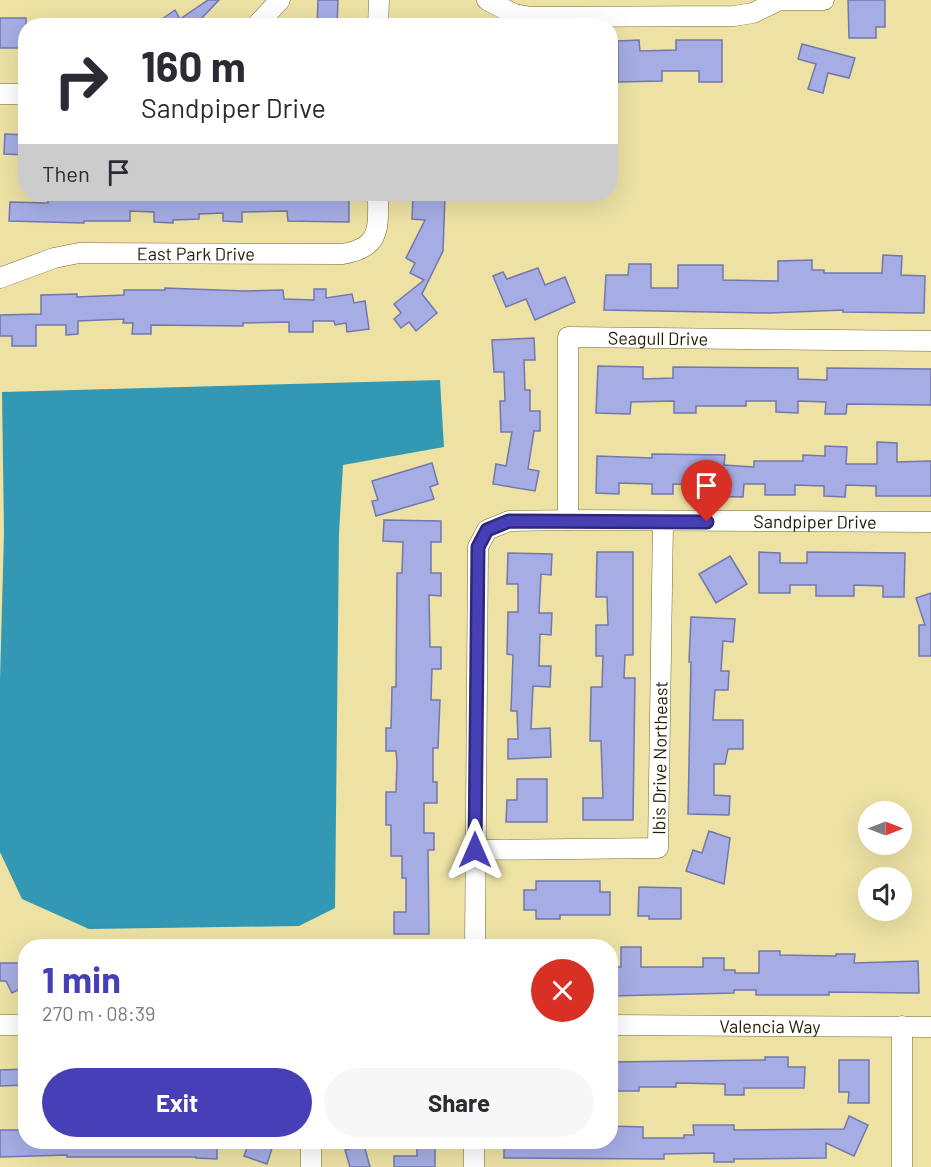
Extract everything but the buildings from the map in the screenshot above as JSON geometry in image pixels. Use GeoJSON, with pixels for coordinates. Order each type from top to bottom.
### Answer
{"type":"FeatureCollection","features":[{"type":"Feature","properties":{"kind":"street"},"geometry":{"type":"LineString","coordinates":[[263,18],[280,0]]}},
{"type":"Feature","properties":{"kind":"street"},"geometry":{"type":"LineString","coordinates":[[378,18],[379,0]]}},
{"type":"Feature","properties":{"kind":"street"},"geometry":{"type":"LineString","coordinates":[[487,0],[514,14],[531,17],[734,16],[753,13],[780,0],[824,0]]}},
{"type":"Feature","properties":{"kind":"street"},"geometry":{"type":"LineString","coordinates":[[0,94],[18,94]]}},
{"type":"Feature","properties":{"kind":"street","name":"East Park Drive"},"geometry":{"type":"LineString","coordinates":[[0,278],[54,258],[79,253],[349,253],[366,248],[374,235],[378,224],[378,201]]}},
{"type":"Feature","properties":{"kind":"street","name":"Seagull Drive"},"geometry":{"type":"LineString","coordinates":[[568,520],[568,337],[931,341]]}},
{"type":"Feature","properties":{"kind":"street","name":"Sandpiper Drive"},"geometry":{"type":"LineString","coordinates":[[475,850],[478,547],[487,530],[509,521],[931,522]]}},
{"type":"Feature","properties":{"kind":"street","name":"Ibis Drive Northeast"},"geometry":{"type":"LineString","coordinates":[[475,850],[658,848],[663,522]]}},
{"type":"Feature","properties":{"kind":"street"},"geometry":{"type":"LineString","coordinates":[[475,850],[475,939]]}},
{"type":"Feature","properties":{"kind":"street"},"geometry":{"type":"LineString","coordinates":[[0,1025],[18,1025]]}},
{"type":"Feature","properties":{"kind":"street","name":"Valencia Way"},"geometry":{"type":"LineString","coordinates":[[618,1025],[931,1027]]}},
{"type":"Feature","properties":{"kind":"street"},"geometry":{"type":"LineString","coordinates":[[902,1026],[902,1167]]}},
{"type":"Feature","properties":{"kind":"street"},"geometry":{"type":"LineString","coordinates":[[311,1149],[311,1167]]}},
{"type":"Feature","properties":{"kind":"street"},"geometry":{"type":"LineString","coordinates":[[474,1149],[474,1167]]}},
{"type":"Feature","properties":{"kind":"water"},"geometry":{"type":"Polygon","coordinates":[[[440,380],[444,447],[343,465],[339,533],[335,908],[299,926],[89,929],[22,899],[0,852],[0,680],[4,533],[2,392],[440,380]]]}},
{"type":"Feature","properties":{"kind":"route"},"geometry":{"type":"LineString","coordinates":[[475,850],[478,547],[487,530],[509,521],[707,522]]}}]}
